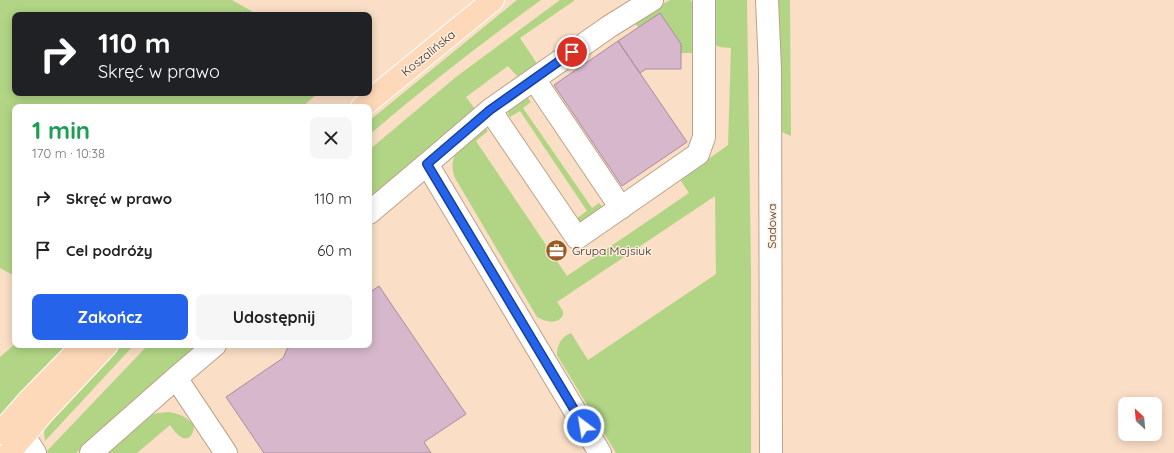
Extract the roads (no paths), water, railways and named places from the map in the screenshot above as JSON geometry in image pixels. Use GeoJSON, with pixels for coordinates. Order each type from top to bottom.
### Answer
{"type":"FeatureCollection","features":[{"type":"Feature","properties":{"kind":"main road","name":"Koszalińska"},"geometry":{"type":"LineString","coordinates":[[366,104],[493,0]]}},
{"type":"Feature","properties":{"kind":"main road"},"geometry":{"type":"LineString","coordinates":[[0,433],[29,400],[80,348]]}},
{"type":"Feature","properties":{"kind":"main road"},"geometry":{"type":"LineString","coordinates":[[10,453],[30,444],[105,348]]}},
{"type":"Feature","properties":{"kind":"street"},"geometry":{"type":"LineString","coordinates":[[372,210],[490,110],[610,26],[652,0]]}},
{"type":"Feature","properties":{"kind":"street"},"geometry":{"type":"LineString","coordinates":[[490,110],[576,238],[698,154],[704,137],[704,0]]}},
{"type":"Feature","properties":{"kind":"street","name":"Sadowa"},"geometry":{"type":"LineString","coordinates":[[767,0],[770,77],[771,453]]}},
{"type":"Feature","properties":{"kind":"street"},"geometry":{"type":"LineString","coordinates":[[534,79],[621,208]]}},
{"type":"Feature","properties":{"kind":"street"},"geometry":{"type":"LineString","coordinates":[[427,164],[600,453]]}},
{"type":"Feature","properties":{"kind":"street"},"geometry":{"type":"LineString","coordinates":[[91,453],[211,348]]}},
{"type":"Feature","properties":{"kind":"street"},"geometry":{"type":"LineString","coordinates":[[176,378],[226,453]]}},
{"type":"Feature","properties":{"kind":"place","name":"Grupa Mojsiuk"},"geometry":{"type":"Point","coordinates":[557,250]}}]}
